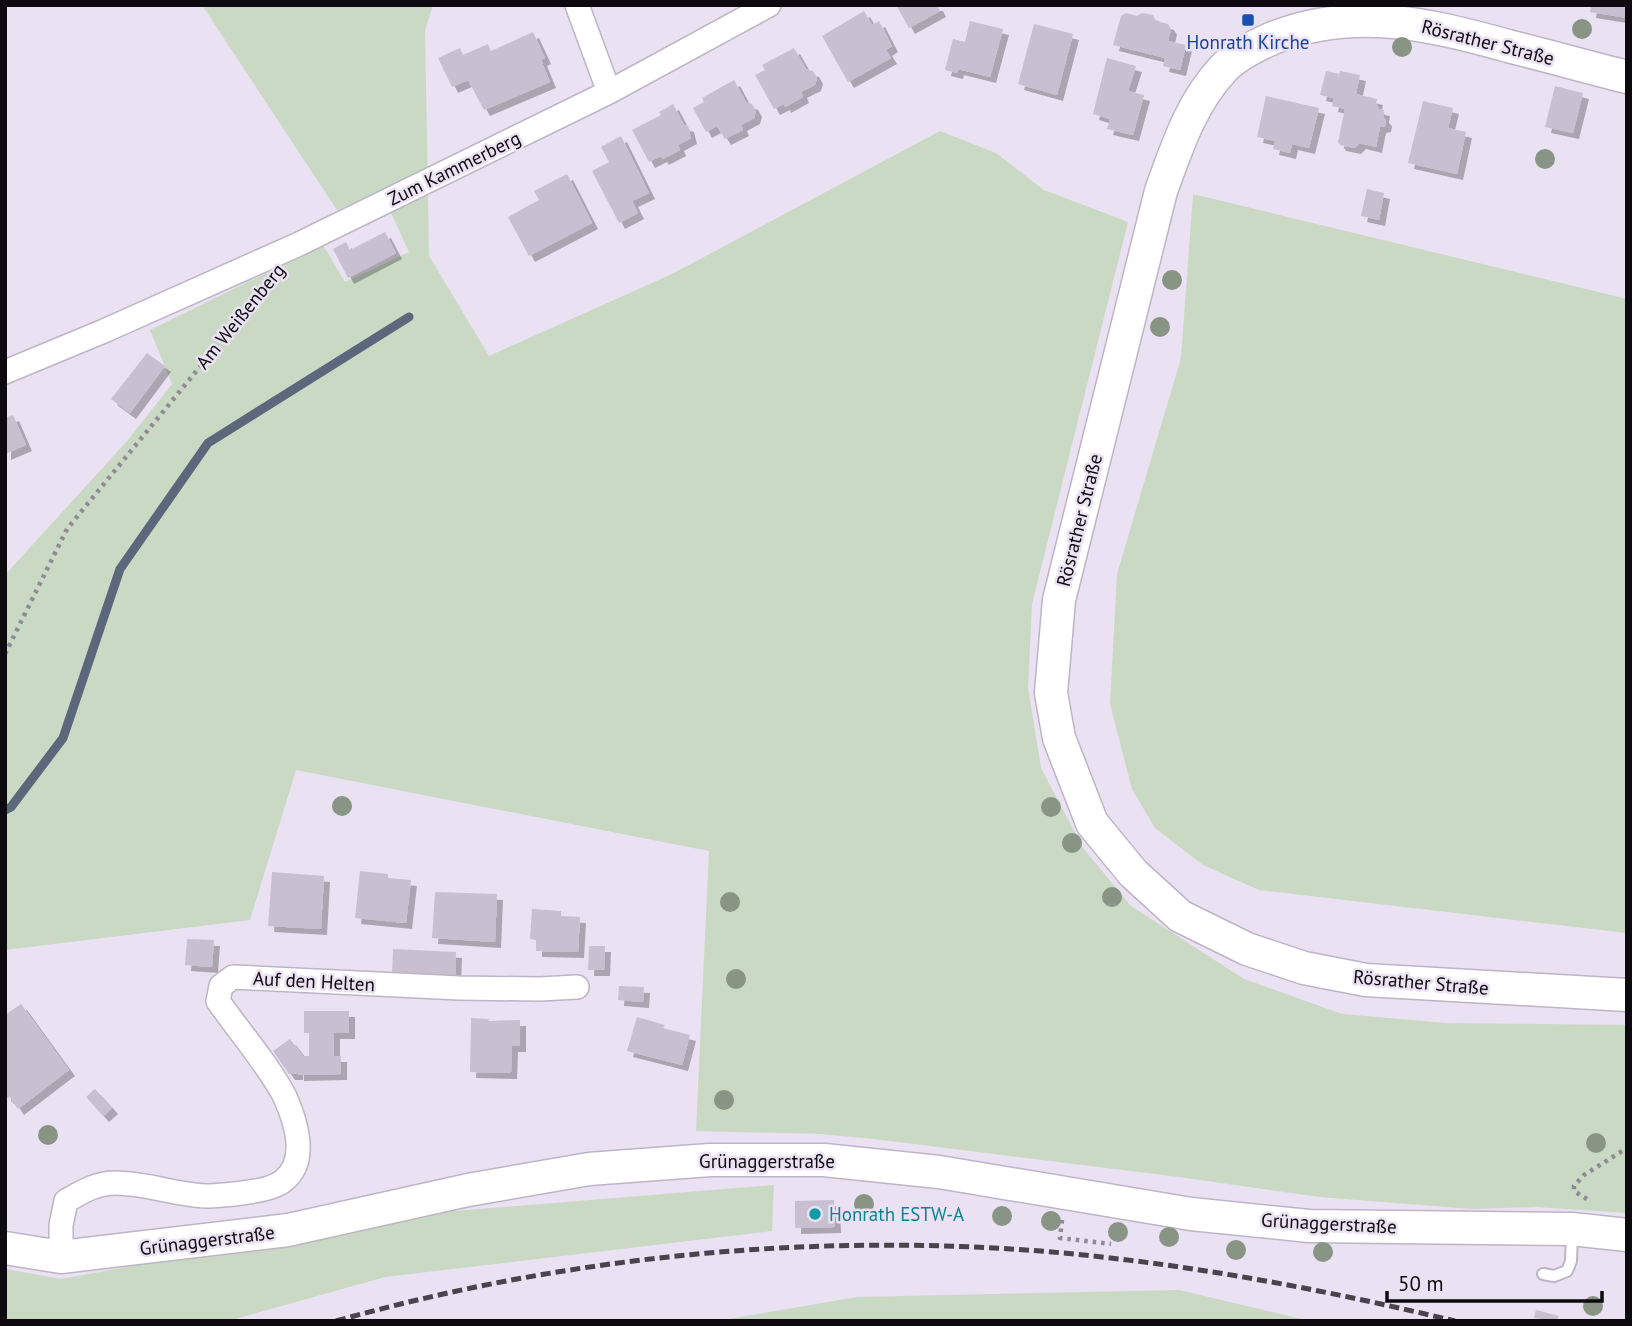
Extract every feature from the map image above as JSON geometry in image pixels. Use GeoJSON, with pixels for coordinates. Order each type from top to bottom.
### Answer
{"type":"FeatureCollection","features":[{"type":"Feature","properties":{"kind":"street"},"geometry":{"type":"LineString","coordinates":[[577,5],[609,92]]}},
{"type":"Feature","properties":{"kind":"street","name":"Zum Kammerberg"},"geometry":{"type":"LineString","coordinates":[[299,244],[609,92],[769,5]]}},
{"type":"Feature","properties":{"kind":"street","name":"Rösrather Straße"},"geometry":{"type":"LineString","coordinates":[[1627,77],[1428,25],[1343,13],[1259,44],[1226,66],[1208,86],[1182,134],[1161,191],[1059,600],[1051,693],[1059,738],[1092,823],[1133,873],[1180,916],[1247,949],[1304,968],[1366,980],[1627,995]]}},
{"type":"Feature","properties":{"kind":"street","name":"Am Weißenberg"},"geometry":{"type":"LineString","coordinates":[[5,372],[299,244]]}},
{"type":"Feature","properties":{"kind":"street","name":"Auf den Helten"},"geometry":{"type":"LineString","coordinates":[[61,1257],[61,1225],[66,1201],[88,1188],[112,1183],[139,1184],[209,1196],[256,1191],[282,1183],[292,1171],[299,1137],[283,1094],[218,1000],[221,986],[233,977],[459,988],[577,987]]}},
{"type":"Feature","properties":{"kind":"street","name":"Grünaggerstraße"},"geometry":{"type":"LineString","coordinates":[[5,1248],[61,1257],[288,1230],[468,1190],[589,1169],[710,1160],[824,1160],[940,1171],[1191,1214],[1309,1226],[1572,1229],[1627,1235]]}},
{"type":"Feature","properties":{"kind":"lane"},"geometry":{"type":"LineString","coordinates":[[1543,1274],[1554,1276],[1567,1271],[1571,1261],[1572,1229]]}},
{"type":"Feature","properties":{"kind":"path","name":"Am Weißenberg"},"geometry":{"type":"LineString","coordinates":[[5,654],[66,529],[265,286]]}},
{"type":"Feature","properties":{"kind":"path"},"geometry":{"type":"LineString","coordinates":[[1594,1202],[1574,1191],[1574,1186],[1584,1175],[1627,1148]]}},
{"type":"Feature","properties":{"kind":"path"},"geometry":{"type":"LineString","coordinates":[[1060,1231],[1060,1238],[1111,1244]]}},
{"type":"Feature","properties":{"kind":"green space"},"geometry":{"type":"Polygon","coordinates":[[[202,5],[433,5],[425,30],[429,256],[489,356],[672,274],[940,131],[996,153],[1044,190],[1128,222],[1032,604],[1028,688],[1041,768],[1083,848],[1131,906],[1244,979],[1342,1014],[1445,1023],[1627,1025],[1627,1213],[1536,1207],[1472,1209],[1320,1197],[874,1139],[821,1134],[696,1131],[709,851],[296,770],[250,920],[5,950],[5,575],[128,440],[172,384],[150,330],[323,245],[345,282],[409,252],[381,191],[337,210],[202,5]]]}},
{"type":"Feature","properties":{"kind":"green space"},"geometry":{"type":"Polygon","coordinates":[[[1193,194],[1627,299],[1627,933],[1259,890],[1203,865],[1155,828],[1132,789],[1110,704],[1117,574],[1181,358],[1193,194]]]}},
{"type":"Feature","properties":{"kind":"green space"},"geometry":{"type":"Polygon","coordinates":[[[774,1185],[772,1231],[385,1277],[228,1321],[5,1321],[5,1269],[61,1279],[418,1214],[774,1185]]]}},
{"type":"Feature","properties":{"kind":"green space"},"geometry":{"type":"Polygon","coordinates":[[[1179,1290],[1310,1321],[717,1321],[857,1297],[1179,1290]]]}},
{"type":"Feature","properties":{"kind":"building"},"geometry":{"type":"Polygon","coordinates":[[[896,5],[937,5],[940,11],[909,28],[896,5]]]}},
{"type":"Feature","properties":{"kind":"building"},"geometry":{"type":"Polygon","coordinates":[[[1591,5],[1627,5],[1627,18],[1590,12],[1591,5]]]}},
{"type":"Feature","properties":{"kind":"building"},"geometry":{"type":"Polygon","coordinates":[[[864,11],[872,25],[879,21],[892,46],[886,50],[891,58],[848,82],[822,36],[864,11]]]}},
{"type":"Feature","properties":{"kind":"building"},"geometry":{"type":"Polygon","coordinates":[[[1126,13],[1137,16],[1142,13],[1153,15],[1156,21],[1168,24],[1171,29],[1168,41],[1186,45],[1180,70],[1163,66],[1165,58],[1113,45],[1121,16],[1126,13]]]}},
{"type":"Feature","properties":{"kind":"building"},"geometry":{"type":"Polygon","coordinates":[[[970,21],[1003,29],[990,77],[958,69],[957,73],[945,70],[953,39],[965,42],[970,21]]]}},
{"type":"Feature","properties":{"kind":"building"},"geometry":{"type":"Polygon","coordinates":[[[1034,24],[1073,34],[1057,95],[1018,84],[1034,24]]]}},
{"type":"Feature","properties":{"kind":"building"},"geometry":{"type":"Polygon","coordinates":[[[533,32],[545,58],[541,60],[550,82],[484,110],[468,80],[452,87],[438,58],[460,48],[463,55],[488,44],[491,51],[533,32]]]}},
{"type":"Feature","properties":{"kind":"building"},"geometry":{"type":"Polygon","coordinates":[[[794,48],[806,69],[813,71],[817,78],[815,85],[801,92],[803,97],[785,107],[784,104],[774,109],[755,75],[765,70],[762,65],[794,48]]]}},
{"type":"Feature","properties":{"kind":"building"},"geometry":{"type":"Polygon","coordinates":[[[1107,58],[1136,66],[1128,91],[1144,95],[1133,135],[1107,129],[1110,119],[1093,114],[1107,58]]]}},
{"type":"Feature","properties":{"kind":"building"},"geometry":{"type":"Polygon","coordinates":[[[1326,71],[1339,74],[1333,98],[1320,95],[1326,71]]]}},
{"type":"Feature","properties":{"kind":"building"},"geometry":{"type":"Polygon","coordinates":[[[1340,71],[1360,75],[1356,94],[1377,99],[1379,109],[1384,110],[1385,126],[1380,127],[1376,147],[1360,143],[1355,148],[1340,145],[1338,142],[1345,109],[1332,106],[1340,71]]]}},
{"type":"Feature","properties":{"kind":"building"},"geometry":{"type":"Polygon","coordinates":[[[734,80],[746,102],[752,104],[756,111],[754,118],[741,125],[743,130],[725,139],[717,126],[706,132],[693,108],[704,102],[702,98],[734,80]]]}},
{"type":"Feature","properties":{"kind":"building"},"geometry":{"type":"Polygon","coordinates":[[[1555,86],[1583,93],[1573,133],[1545,127],[1555,86]]]}},
{"type":"Feature","properties":{"kind":"building"},"geometry":{"type":"Polygon","coordinates":[[[1266,96],[1319,108],[1309,148],[1292,144],[1290,153],[1273,149],[1275,141],[1257,137],[1266,96]]]}},
{"type":"Feature","properties":{"kind":"building"},"geometry":{"type":"Polygon","coordinates":[[[1423,101],[1453,108],[1448,128],[1466,132],[1457,174],[1408,163],[1423,101]]]}},
{"type":"Feature","properties":{"kind":"building"},"geometry":{"type":"Polygon","coordinates":[[[673,104],[684,125],[688,126],[691,138],[678,145],[680,150],[663,159],[661,156],[649,162],[632,130],[661,115],[659,112],[673,104]]]}},
{"type":"Feature","properties":{"kind":"building"},"geometry":{"type":"Polygon","coordinates":[[[621,136],[649,193],[632,201],[638,213],[619,223],[592,171],[609,162],[601,147],[621,136]]]}},
{"type":"Feature","properties":{"kind":"building"},"geometry":{"type":"Polygon","coordinates":[[[567,174],[592,223],[529,256],[508,217],[539,200],[534,191],[567,174]]]}},
{"type":"Feature","properties":{"kind":"building"},"geometry":{"type":"Polygon","coordinates":[[[1367,189],[1384,193],[1379,220],[1361,216],[1367,189]]]}},
{"type":"Feature","properties":{"kind":"building"},"geometry":{"type":"Polygon","coordinates":[[[385,232],[396,253],[348,278],[333,249],[346,242],[350,250],[385,232]]]}},
{"type":"Feature","properties":{"kind":"building"},"geometry":{"type":"Polygon","coordinates":[[[147,353],[165,366],[130,413],[111,399],[147,353]]]}},
{"type":"Feature","properties":{"kind":"building"},"geometry":{"type":"Polygon","coordinates":[[[13,415],[26,445],[5,454],[5,418],[13,415]]]}},
{"type":"Feature","properties":{"kind":"building"},"geometry":{"type":"Polygon","coordinates":[[[360,871],[411,880],[406,923],[355,918],[360,871]]]}},
{"type":"Feature","properties":{"kind":"building"},"geometry":{"type":"Polygon","coordinates":[[[272,872],[324,876],[321,929],[268,926],[272,872]]]}},
{"type":"Feature","properties":{"kind":"building"},"geometry":{"type":"Polygon","coordinates":[[[435,892],[497,894],[495,942],[432,938],[435,892]]]}},
{"type":"Feature","properties":{"kind":"building"},"geometry":{"type":"Polygon","coordinates":[[[532,909],[561,911],[561,916],[580,917],[578,952],[536,951],[536,940],[530,939],[532,909]]]}},
{"type":"Feature","properties":{"kind":"building"},"geometry":{"type":"Polygon","coordinates":[[[187,939],[214,940],[212,967],[185,965],[187,939]]]}},
{"type":"Feature","properties":{"kind":"building"},"geometry":{"type":"Polygon","coordinates":[[[589,946],[605,946],[604,970],[588,970],[589,946]]]}},
{"type":"Feature","properties":{"kind":"building"},"geometry":{"type":"Polygon","coordinates":[[[393,949],[456,952],[455,978],[392,975],[393,949]]]}},
{"type":"Feature","properties":{"kind":"building"},"geometry":{"type":"Polygon","coordinates":[[[619,986],[644,987],[643,1002],[618,1000],[619,986]]]}},
{"type":"Feature","properties":{"kind":"building"},"geometry":{"type":"Polygon","coordinates":[[[21,1004],[69,1070],[18,1109],[10,1097],[5,1095],[5,1015],[21,1004]]]}},
{"type":"Feature","properties":{"kind":"building"},"geometry":{"type":"Polygon","coordinates":[[[304,1011],[349,1011],[349,1033],[334,1033],[334,1056],[341,1056],[341,1074],[298,1075],[297,1056],[297,1074],[289,1074],[273,1051],[290,1039],[303,1056],[309,1056],[309,1033],[304,1033],[304,1011]]]}},
{"type":"Feature","properties":{"kind":"building"},"geometry":{"type":"Polygon","coordinates":[[[637,1017],[690,1035],[682,1065],[627,1051],[637,1017]]]}},
{"type":"Feature","properties":{"kind":"building"},"geometry":{"type":"Polygon","coordinates":[[[471,1018],[489,1019],[488,1021],[520,1020],[520,1046],[512,1046],[511,1073],[470,1072],[471,1018]]]}},
{"type":"Feature","properties":{"kind":"building"},"geometry":{"type":"Polygon","coordinates":[[[95,1089],[112,1108],[103,1116],[86,1097],[95,1089]]]}},
{"type":"Feature","properties":{"kind":"building","name":"Honrath ESTW-A"},"geometry":{"type":"Polygon","coordinates":[[[834,1200],[835,1227],[795,1228],[795,1201],[834,1200]]]}},
{"type":"Feature","properties":{"kind":"building"},"geometry":{"type":"Polygon","coordinates":[[[1536,1310],[1559,1316],[1557,1321],[1534,1318],[1536,1310]]]}},
{"type":"Feature","properties":{"kind":"waterway"},"geometry":{"type":"LineString","coordinates":[[5,810],[11,807],[63,738],[120,569],[208,443],[409,317]]}},
{"type":"Feature","properties":{"kind":"railway"},"geometry":{"type":"LineString","coordinates":[[336,1321],[512,1280],[601,1265],[781,1248],[872,1245],[1052,1252],[1154,1263],[1305,1288],[1455,1321]]}},
{"type":"Feature","properties":{"kind":"place","name":"Honrath Kirche"},"geometry":{"type":"Point","coordinates":[1248,20]}},
{"type":"Feature","properties":{"kind":"place","name":"Honrath ESTW-A"},"geometry":{"type":"Point","coordinates":[815,1214]}}]}
